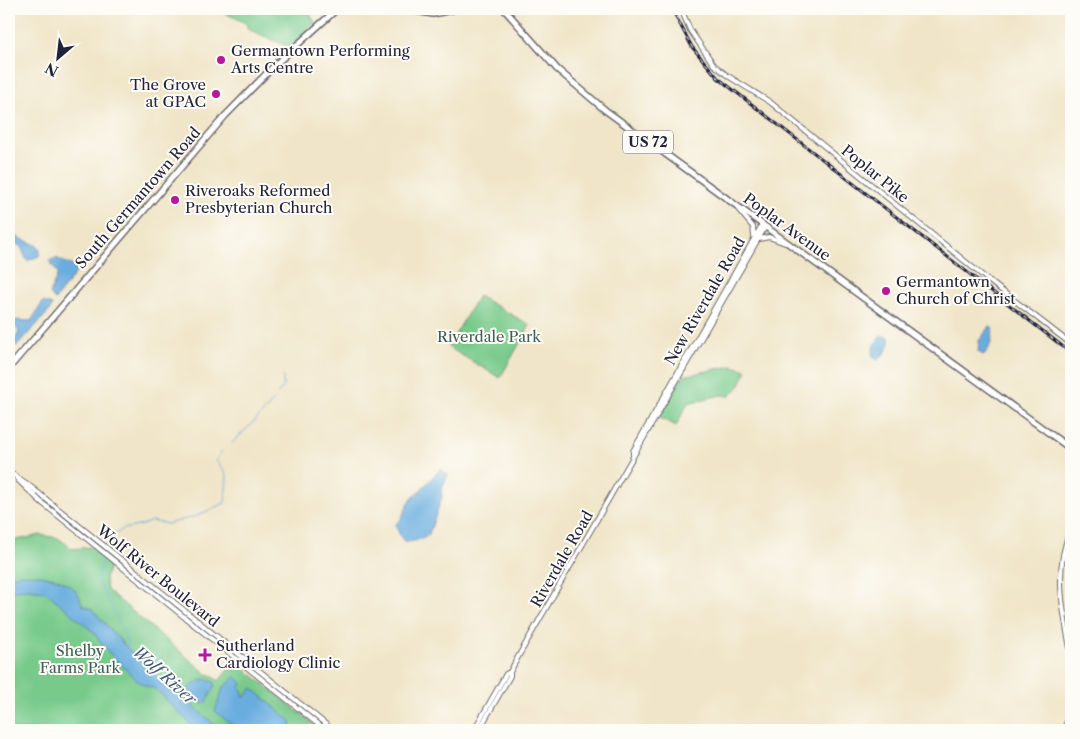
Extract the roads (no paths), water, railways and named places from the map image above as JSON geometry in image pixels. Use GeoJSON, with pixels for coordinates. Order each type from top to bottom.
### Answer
{"type":"FeatureCollection","features":[{"type":"Feature","properties":{"kind":"main road","name":"South Germantown Road"},"geometry":{"type":"LineString","coordinates":[[9,368],[226,116],[276,64],[337,9]]}},
{"type":"Feature","properties":{"kind":"main road"},"geometry":{"type":"LineString","coordinates":[[404,9],[433,14],[456,9]]}},
{"type":"Feature","properties":{"kind":"main road"},"geometry":{"type":"LineString","coordinates":[[420,9],[439,9]]}},
{"type":"Feature","properties":{"kind":"main road","name":"Poplar Avenue"},"geometry":{"type":"LineString","coordinates":[[504,9],[539,51],[576,86],[735,205],[1071,449]]}},
{"type":"Feature","properties":{"kind":"main road","name":"Poplar Pike"},"geometry":{"type":"LineString","coordinates":[[681,9],[690,30],[714,65],[770,102],[981,274],[1071,344]]}},
{"type":"Feature","properties":{"kind":"main road"},"geometry":{"type":"LineString","coordinates":[[735,205],[753,227],[755,239],[769,236],[790,245]]}},
{"type":"Feature","properties":{"kind":"main road","name":"New Riverdale Road"},"geometry":{"type":"LineString","coordinates":[[670,390],[764,226]]}},
{"type":"Feature","properties":{"kind":"main road","name":"Riverdale Road"},"geometry":{"type":"LineString","coordinates":[[479,730],[670,390]]}},
{"type":"Feature","properties":{"kind":"main road","name":"Wolf River Boulevard"},"geometry":{"type":"LineString","coordinates":[[9,472],[41,502],[325,730]]}},
{"type":"Feature","properties":{"kind":"main road","name":"Wolf River Boulevard"},"geometry":{"type":"LineString","coordinates":[[16,478],[26,483],[333,730]]}},
{"type":"Feature","properties":{"kind":"main road"},"geometry":{"type":"LineString","coordinates":[[1071,529],[1064,550],[1060,576],[1071,653]]}},
{"type":"Feature","properties":{"kind":"main road","name":"Riverdale Road"},"geometry":{"type":"LineString","coordinates":[[474,730],[506,674],[510,672]]}},
{"type":"Feature","properties":{"kind":"main road"},"geometry":{"type":"LineString","coordinates":[[1064,730],[1071,710]]}},
{"type":"Feature","properties":{"kind":"water"},"geometry":{"type":"Polygon","coordinates":[[[9,229],[19,238],[36,245],[40,249],[39,256],[27,261],[21,247],[9,239],[9,229]]]}},
{"type":"Feature","properties":{"kind":"water"},"geometry":{"type":"Polygon","coordinates":[[[56,258],[75,267],[77,271],[55,300],[50,294],[58,273],[49,261],[56,258]]]}},
{"type":"Feature","properties":{"kind":"water"},"geometry":{"type":"Polygon","coordinates":[[[43,302],[52,305],[50,310],[18,345],[11,347],[19,332],[12,320],[31,321],[43,302]]]}},
{"type":"Feature","properties":{"kind":"water"},"geometry":{"type":"Polygon","coordinates":[[[990,326],[993,328],[992,339],[988,350],[983,355],[978,352],[979,341],[990,326]]]}},
{"type":"Feature","properties":{"kind":"water"},"geometry":{"type":"Polygon","coordinates":[[[881,336],[889,337],[890,343],[885,353],[877,360],[872,355],[874,345],[881,336]]]}},
{"type":"Feature","properties":{"kind":"water"},"geometry":{"type":"Polygon","coordinates":[[[441,469],[448,475],[441,491],[442,497],[429,534],[418,540],[408,542],[402,540],[395,525],[401,519],[409,502],[441,469]]]}},
{"type":"Feature","properties":{"kind":"water"},"geometry":{"type":"Polygon","coordinates":[[[19,574],[51,577],[73,588],[79,595],[82,605],[92,609],[136,658],[221,730],[196,730],[157,690],[140,683],[109,653],[92,631],[45,591],[16,590],[9,595],[9,577],[19,574]]]}},
{"type":"Feature","properties":{"kind":"water"},"geometry":{"type":"Polygon","coordinates":[[[236,677],[242,684],[240,688],[244,698],[252,688],[291,721],[292,730],[238,730],[215,711],[223,688],[236,677]]]}},
{"type":"Feature","properties":{"kind":"water"},"geometry":{"type":"Polygon","coordinates":[[[205,679],[214,682],[215,686],[207,701],[202,704],[188,689],[195,683],[205,679]]]}},
{"type":"Feature","properties":{"kind":"waterway"},"geometry":{"type":"LineString","coordinates":[[278,394],[283,387],[283,376]]}},
{"type":"Feature","properties":{"kind":"waterway"},"geometry":{"type":"LineString","coordinates":[[232,443],[274,400]]}},
{"type":"Feature","properties":{"kind":"waterway"},"geometry":{"type":"LineString","coordinates":[[112,537],[123,529],[143,525],[151,521],[167,524],[194,517],[225,503],[227,476],[216,460],[222,451]]}},
{"type":"Feature","properties":{"kind":"waterway","name":"Wolf River"},"geometry":{"type":"LineString","coordinates":[[102,559],[97,581],[123,628],[129,652]]}},
{"type":"Feature","properties":{"kind":"railway"},"geometry":{"type":"LineString","coordinates":[[672,9],[692,47],[718,78],[1071,353]]}},
{"type":"Feature","properties":{"kind":"place","name":"Germantown Performing Arts Centre"},"geometry":{"type":"Point","coordinates":[221,60]}},
{"type":"Feature","properties":{"kind":"place","name":"The Grove at GPAC"},"geometry":{"type":"Point","coordinates":[216,94]}},
{"type":"Feature","properties":{"kind":"place","name":"Riveroaks Reformed Presbyterian Church"},"geometry":{"type":"Point","coordinates":[175,200]}},
{"type":"Feature","properties":{"kind":"place","name":"Germantown Church of Christ"},"geometry":{"type":"Point","coordinates":[886,291]}},
{"type":"Feature","properties":{"kind":"place","name":"Sutherland Cardiology Clinic"},"geometry":{"type":"Point","coordinates":[205,655]}},
{"type":"Feature","properties":{"kind":"park label","name":"Riverdale Park"},"geometry":{"type":"Point","coordinates":[489,337]}},
{"type":"Feature","properties":{"kind":"park label","name":"Shelby Farms Park"},"geometry":{"type":"Point","coordinates":[80,660]}}]}
